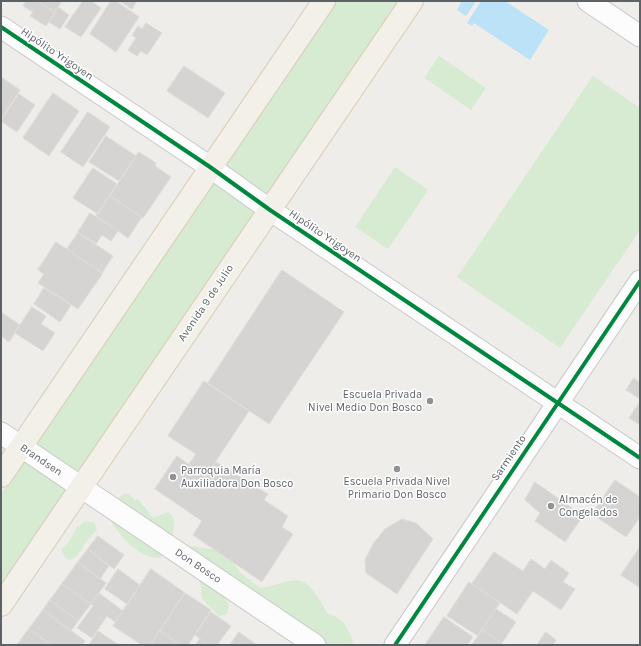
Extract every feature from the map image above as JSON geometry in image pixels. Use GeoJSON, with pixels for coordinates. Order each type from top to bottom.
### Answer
{"type":"FeatureCollection","features":[{"type":"Feature","properties":{"kind":"main road"},"geometry":{"type":"LineString","coordinates":[[1,476],[324,1]]}},
{"type":"Feature","properties":{"kind":"main road","name":"Avenida 9 de Julio"},"geometry":{"type":"LineString","coordinates":[[1,605],[412,1]]}},
{"type":"Feature","properties":{"kind":"street"},"geometry":{"type":"LineString","coordinates":[[588,1],[640,36]]}},
{"type":"Feature","properties":{"kind":"street","name":"Hipólito Yrigoyen"},"geometry":{"type":"LineString","coordinates":[[1,27],[210,167],[270,210],[640,458]]}},
{"type":"Feature","properties":{"kind":"street","name":"Sarmiento"},"geometry":{"type":"LineString","coordinates":[[395,645],[640,281]]}},
{"type":"Feature","properties":{"kind":"street","name":"Brandsen"},"geometry":{"type":"LineString","coordinates":[[1,432],[81,486]]}},
{"type":"Feature","properties":{"kind":"street","name":"Don Bosco"},"geometry":{"type":"LineString","coordinates":[[81,486],[315,645]]}},
{"type":"Feature","properties":{"kind":"green space"},"geometry":{"type":"Polygon","coordinates":[[[336,1],[398,1],[1,585],[1,494],[336,1]]]}},
{"type":"Feature","properties":{"kind":"green space"},"geometry":{"type":"Polygon","coordinates":[[[439,56],[486,88],[471,110],[424,78],[439,56]]]}},
{"type":"Feature","properties":{"kind":"green space"},"geometry":{"type":"Polygon","coordinates":[[[593,76],[640,108],[640,230],[560,348],[457,277],[593,76]]]}},
{"type":"Feature","properties":{"kind":"green space"},"geometry":{"type":"Polygon","coordinates":[[[395,167],[428,190],[388,249],[355,227],[395,167]]]}},
{"type":"Feature","properties":{"kind":"green space"},"geometry":{"type":"Polygon","coordinates":[[[124,494],[129,494],[135,500],[138,499],[153,518],[168,512],[173,518],[174,539],[160,558],[144,554],[129,544],[108,516],[113,502],[124,494]]]}},
{"type":"Feature","properties":{"kind":"green space"},"geometry":{"type":"Polygon","coordinates":[[[86,521],[94,523],[97,530],[76,557],[70,560],[67,559],[61,549],[69,542],[76,528],[86,521]]]}},
{"type":"Feature","properties":{"kind":"green space"},"geometry":{"type":"Polygon","coordinates":[[[189,546],[220,550],[227,555],[241,573],[260,588],[297,580],[303,582],[313,590],[328,614],[341,620],[353,641],[350,645],[299,645],[231,595],[226,599],[229,606],[227,614],[219,616],[202,599],[200,583],[187,558],[189,546]]]}},
{"type":"Feature","properties":{"kind":"water"},"geometry":{"type":"Polygon","coordinates":[[[462,1],[476,1],[466,16],[457,10],[462,1]]]}},
{"type":"Feature","properties":{"kind":"water"},"geometry":{"type":"Polygon","coordinates":[[[481,1],[505,1],[549,30],[530,60],[474,23],[472,26],[467,23],[481,1]]]}},
{"type":"Feature","properties":{"kind":"building"},"geometry":{"type":"Polygon","coordinates":[[[26,1],[38,1],[55,12],[46,26],[30,16],[33,12],[23,6],[26,1]]]}},
{"type":"Feature","properties":{"kind":"building"},"geometry":{"type":"Polygon","coordinates":[[[38,1],[62,1],[55,12],[38,1]]]}},
{"type":"Feature","properties":{"kind":"building"},"geometry":{"type":"Polygon","coordinates":[[[83,1],[91,1],[101,8],[81,37],[65,27],[83,1]]]}},
{"type":"Feature","properties":{"kind":"building"},"geometry":{"type":"Polygon","coordinates":[[[111,1],[116,1],[139,17],[116,52],[90,34],[111,1]]]}},
{"type":"Feature","properties":{"kind":"building"},"geometry":{"type":"Polygon","coordinates":[[[120,1],[137,1],[132,9],[120,1]]]}},
{"type":"Feature","properties":{"kind":"building"},"geometry":{"type":"Polygon","coordinates":[[[58,7],[69,15],[60,29],[49,22],[58,7]]]}},
{"type":"Feature","properties":{"kind":"building"},"geometry":{"type":"Polygon","coordinates":[[[146,23],[162,33],[147,55],[141,51],[137,56],[128,50],[136,38],[132,35],[138,26],[142,29],[146,23]]]}},
{"type":"Feature","properties":{"kind":"building"},"geometry":{"type":"Polygon","coordinates":[[[184,66],[225,93],[208,118],[167,91],[184,66]]]}},
{"type":"Feature","properties":{"kind":"building"},"geometry":{"type":"Polygon","coordinates":[[[1,77],[20,90],[1,119],[1,77]]]}},
{"type":"Feature","properties":{"kind":"building"},"geometry":{"type":"Polygon","coordinates":[[[53,93],[79,111],[49,156],[23,138],[53,93]]]}},
{"type":"Feature","properties":{"kind":"building"},"geometry":{"type":"Polygon","coordinates":[[[19,94],[35,105],[17,132],[1,121],[19,94]]]}},
{"type":"Feature","properties":{"kind":"building"},"geometry":{"type":"Polygon","coordinates":[[[88,112],[110,127],[83,167],[61,152],[88,112]]]}},
{"type":"Feature","properties":{"kind":"building"},"geometry":{"type":"Polygon","coordinates":[[[106,136],[136,156],[119,181],[89,162],[106,136]]]}},
{"type":"Feature","properties":{"kind":"building"},"geometry":{"type":"Polygon","coordinates":[[[139,152],[156,163],[155,166],[171,177],[143,218],[110,196],[139,152]]]}},
{"type":"Feature","properties":{"kind":"building"},"geometry":{"type":"Polygon","coordinates":[[[93,168],[117,184],[98,214],[73,198],[93,168]]]}},
{"type":"Feature","properties":{"kind":"building"},"geometry":{"type":"Polygon","coordinates":[[[110,196],[142,217],[128,238],[96,216],[110,196]]]}},
{"type":"Feature","properties":{"kind":"building"},"geometry":{"type":"Polygon","coordinates":[[[90,213],[118,231],[111,241],[102,235],[96,244],[78,232],[90,213]]]}},
{"type":"Feature","properties":{"kind":"building"},"geometry":{"type":"Polygon","coordinates":[[[78,233],[113,256],[102,273],[67,249],[78,233]]]}},
{"type":"Feature","properties":{"kind":"building"},"geometry":{"type":"Polygon","coordinates":[[[56,242],[103,273],[78,309],[38,283],[44,274],[38,270],[56,242]]]}},
{"type":"Feature","properties":{"kind":"building"},"geometry":{"type":"Polygon","coordinates":[[[282,270],[344,312],[269,424],[208,383],[282,270]]]}},
{"type":"Feature","properties":{"kind":"building"},"geometry":{"type":"Polygon","coordinates":[[[44,288],[71,305],[60,322],[34,304],[44,288]]]}},
{"type":"Feature","properties":{"kind":"building"},"geometry":{"type":"Polygon","coordinates":[[[32,307],[46,316],[41,324],[55,333],[43,351],[15,333],[32,307]]]}},
{"type":"Feature","properties":{"kind":"building"},"geometry":{"type":"Polygon","coordinates":[[[1,312],[20,325],[9,342],[1,336],[1,312]]]}},
{"type":"Feature","properties":{"kind":"building"},"geometry":{"type":"Polygon","coordinates":[[[634,378],[640,383],[640,399],[626,390],[634,378]]]}},
{"type":"Feature","properties":{"kind":"building"},"geometry":{"type":"Polygon","coordinates":[[[204,381],[249,411],[206,476],[189,464],[196,454],[168,436],[204,381]]]}},
{"type":"Feature","properties":{"kind":"building"},"geometry":{"type":"Polygon","coordinates":[[[640,402],[640,425],[629,418],[640,402]]]}},
{"type":"Feature","properties":{"kind":"building"},"geometry":{"type":"Polygon","coordinates":[[[177,456],[206,477],[216,462],[268,494],[264,500],[288,516],[282,527],[293,534],[262,582],[193,535],[202,521],[155,489],[177,456]]]}},
{"type":"Feature","properties":{"kind":"building"},"geometry":{"type":"Polygon","coordinates":[[[615,480],[640,497],[640,517],[626,537],[592,514],[615,480]]]}},
{"type":"Feature","properties":{"kind":"building","name":"Almacén de Congelados"},"geometry":{"type":"Polygon","coordinates":[[[535,482],[583,516],[565,542],[535,521],[540,513],[525,500],[535,482]]]}},
{"type":"Feature","properties":{"kind":"building"},"geometry":{"type":"Polygon","coordinates":[[[402,519],[416,523],[433,539],[397,594],[366,573],[365,560],[373,544],[385,529],[402,519]]]}},
{"type":"Feature","properties":{"kind":"building"},"geometry":{"type":"Polygon","coordinates":[[[98,536],[124,555],[114,569],[88,549],[98,536]]]}},
{"type":"Feature","properties":{"kind":"building"},"geometry":{"type":"Polygon","coordinates":[[[640,547],[640,588],[621,575],[640,547]]]}},
{"type":"Feature","properties":{"kind":"building"},"geometry":{"type":"Polygon","coordinates":[[[88,549],[109,566],[100,579],[78,562],[88,549]]]}},
{"type":"Feature","properties":{"kind":"building"},"geometry":{"type":"Polygon","coordinates":[[[494,552],[523,571],[531,559],[545,569],[551,560],[569,573],[563,582],[575,589],[561,610],[533,591],[517,614],[472,584],[494,552]]]}},
{"type":"Feature","properties":{"kind":"building"},"geometry":{"type":"Polygon","coordinates":[[[78,562],[106,583],[91,604],[62,584],[78,562]]]}},
{"type":"Feature","properties":{"kind":"building"},"geometry":{"type":"Polygon","coordinates":[[[118,569],[140,585],[127,604],[105,589],[118,569]]]}},
{"type":"Feature","properties":{"kind":"building"},"geometry":{"type":"Polygon","coordinates":[[[151,569],[185,593],[150,645],[142,645],[113,626],[151,569]]]}},
{"type":"Feature","properties":{"kind":"building"},"geometry":{"type":"Polygon","coordinates":[[[469,582],[500,603],[478,636],[447,616],[469,582]]]}},
{"type":"Feature","properties":{"kind":"building"},"geometry":{"type":"Polygon","coordinates":[[[62,584],[91,604],[78,621],[50,600],[62,584]]]}},
{"type":"Feature","properties":{"kind":"building"},"geometry":{"type":"Polygon","coordinates":[[[99,593],[123,611],[115,622],[107,616],[92,638],[77,628],[93,606],[91,604],[99,593]]]}},
{"type":"Feature","properties":{"kind":"building"},"geometry":{"type":"Polygon","coordinates":[[[185,593],[211,610],[188,645],[181,645],[160,631],[185,593]]]}},
{"type":"Feature","properties":{"kind":"building"},"geometry":{"type":"Polygon","coordinates":[[[50,600],[78,621],[71,631],[43,610],[50,600]]]}},
{"type":"Feature","properties":{"kind":"building"},"geometry":{"type":"Polygon","coordinates":[[[496,609],[516,622],[502,643],[482,630],[496,609]]]}},
{"type":"Feature","properties":{"kind":"building"},"geometry":{"type":"Polygon","coordinates":[[[43,610],[85,641],[82,645],[52,645],[29,629],[43,610]]]}},
{"type":"Feature","properties":{"kind":"building"},"geometry":{"type":"Polygon","coordinates":[[[211,612],[231,626],[217,645],[208,645],[195,635],[211,612]]]}},
{"type":"Feature","properties":{"kind":"building"},"geometry":{"type":"Polygon","coordinates":[[[444,617],[473,637],[467,645],[425,645],[444,617]]]}},
{"type":"Feature","properties":{"kind":"building"},"geometry":{"type":"Polygon","coordinates":[[[29,629],[50,644],[17,645],[29,629]]]}},
{"type":"Feature","properties":{"kind":"building"},"geometry":{"type":"Polygon","coordinates":[[[482,630],[502,643],[501,645],[472,645],[482,630]]]}},
{"type":"Feature","properties":{"kind":"building"},"geometry":{"type":"Polygon","coordinates":[[[98,631],[119,645],[89,645],[98,631]]]}},
{"type":"Feature","properties":{"kind":"building"},"geometry":{"type":"Polygon","coordinates":[[[160,631],[181,645],[150,645],[160,631]]]}},
{"type":"Feature","properties":{"kind":"building"},"geometry":{"type":"Polygon","coordinates":[[[239,632],[257,645],[230,645],[239,632]]]}},
{"type":"Feature","properties":{"kind":"building"},"geometry":{"type":"Polygon","coordinates":[[[546,632],[556,640],[553,645],[537,645],[546,632]]]}},
{"type":"Feature","properties":{"kind":"building"},"geometry":{"type":"Polygon","coordinates":[[[200,639],[208,645],[196,645],[200,639]]]}},
{"type":"Feature","properties":{"kind":"cycle path"},"geometry":{"type":"LineString","coordinates":[[1,27],[210,167],[270,210],[640,458]]}},
{"type":"Feature","properties":{"kind":"cycle path"},"geometry":{"type":"LineString","coordinates":[[395,645],[640,281]]}},
{"type":"Feature","properties":{"kind":"place","name":"Escuela Privada Nivel Medio Don Bosco"},"geometry":{"type":"Point","coordinates":[430,401]}},
{"type":"Feature","properties":{"kind":"place","name":"Escuela Privada Nivel Primario Don Bosco"},"geometry":{"type":"Point","coordinates":[397,469]}},
{"type":"Feature","properties":{"kind":"place","name":"Parroquia María Auxiliadora Don Bosco"},"geometry":{"type":"Point","coordinates":[173,477]}},
{"type":"Feature","properties":{"kind":"place","name":"Almacén de Congelados"},"geometry":{"type":"Point","coordinates":[551,506]}}]}
